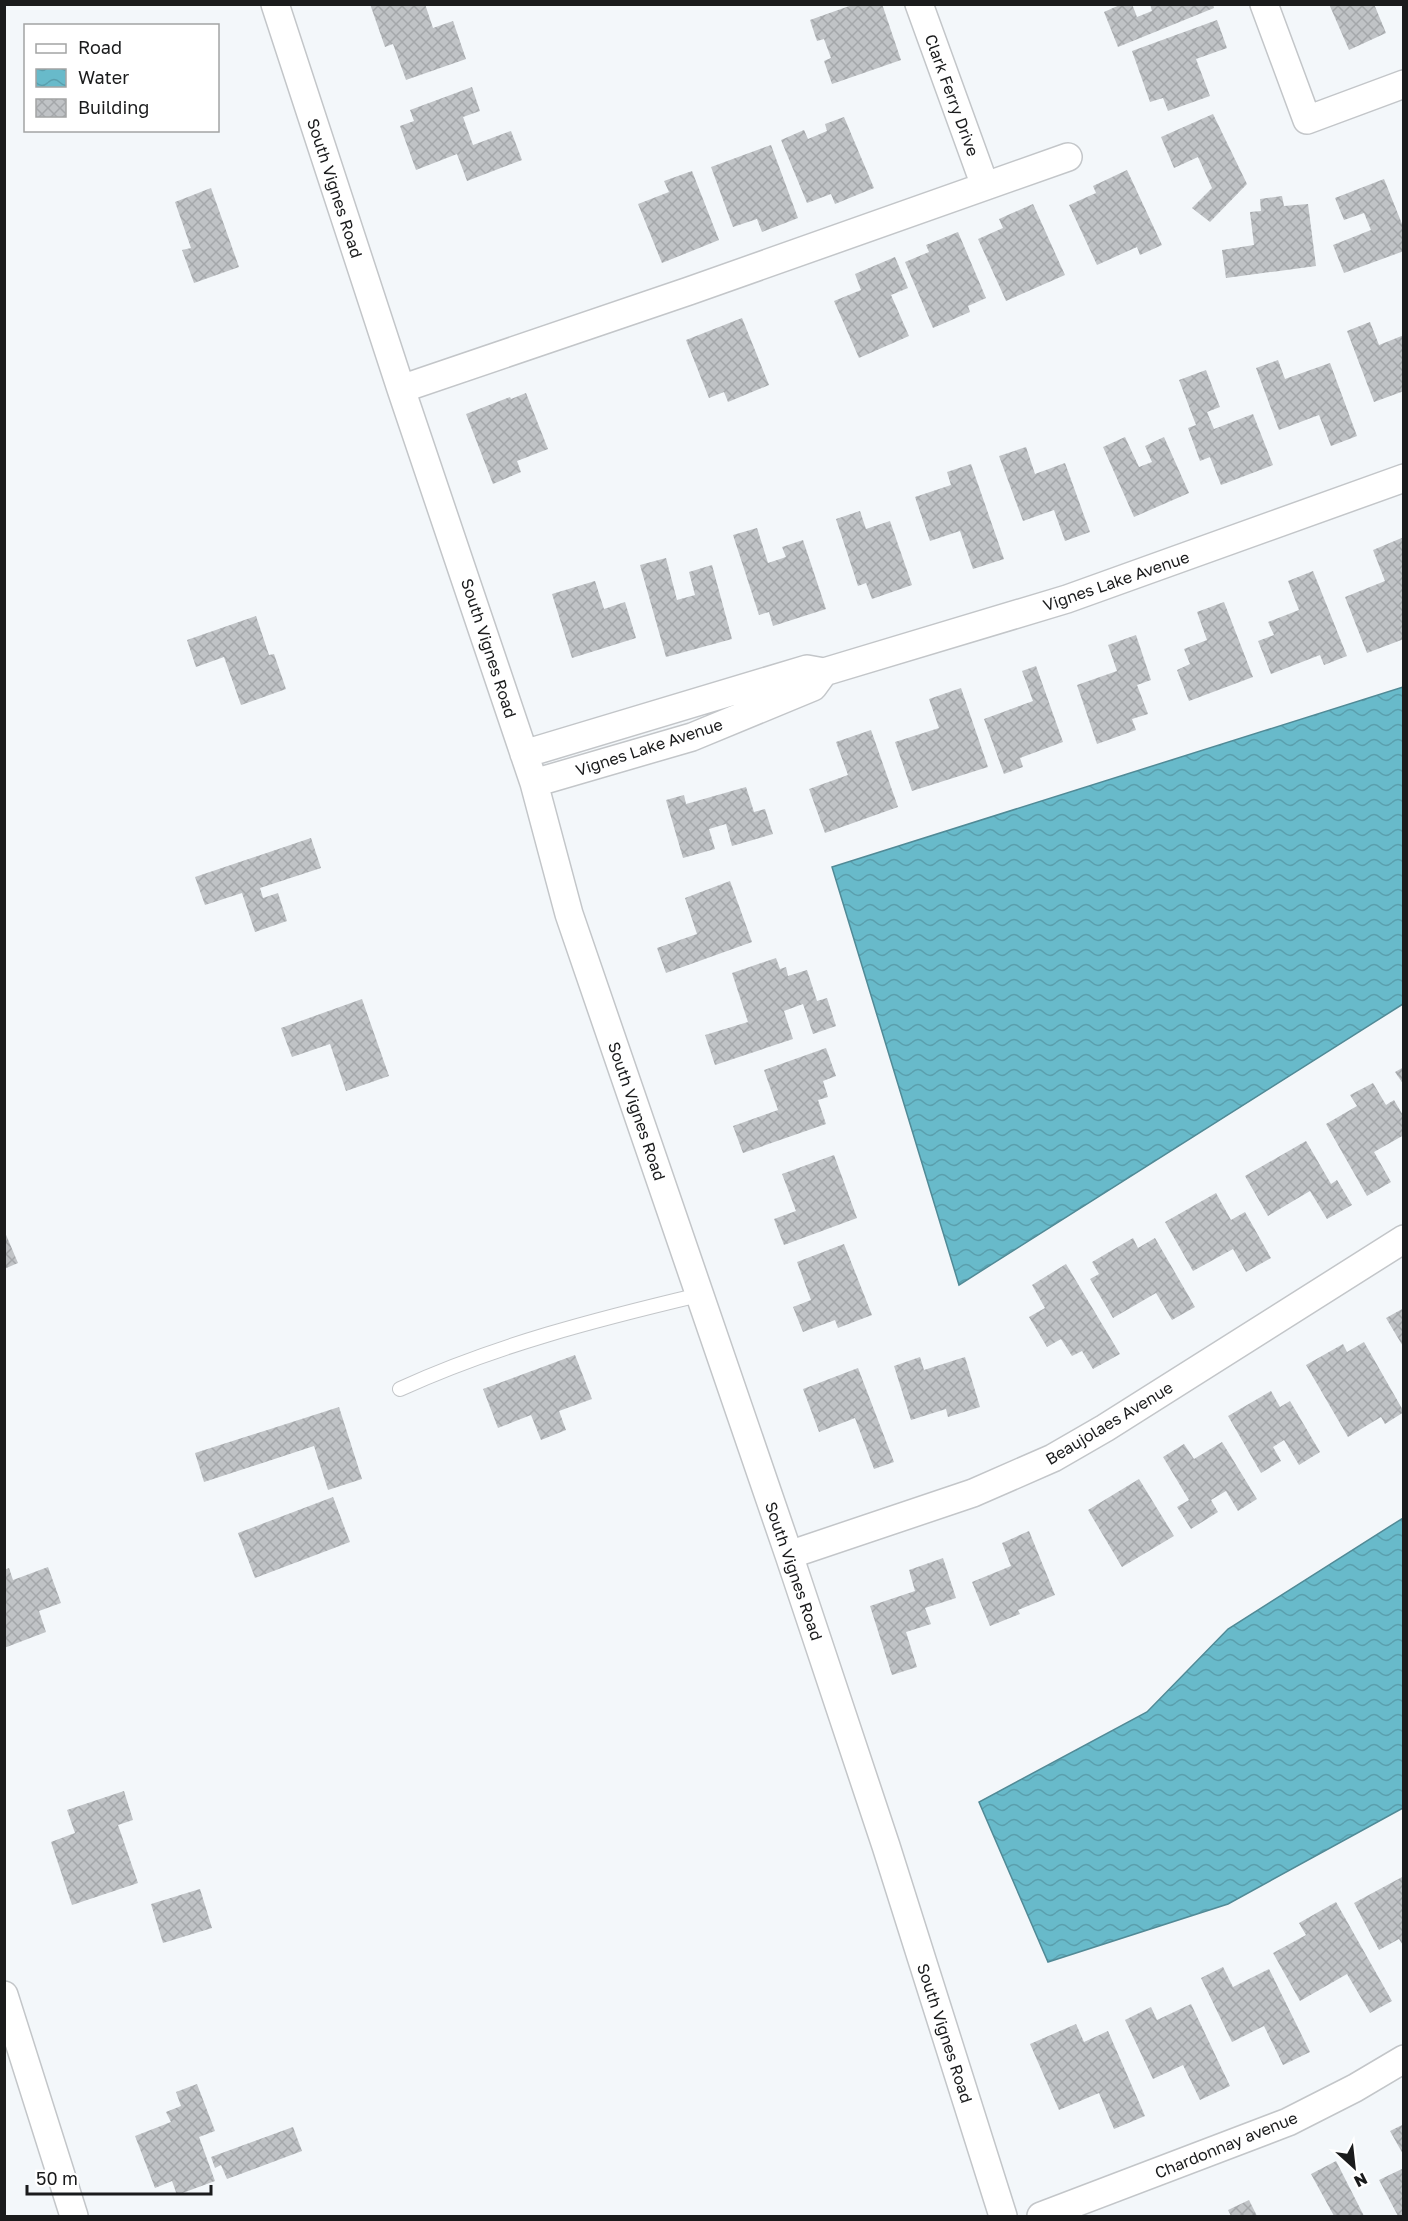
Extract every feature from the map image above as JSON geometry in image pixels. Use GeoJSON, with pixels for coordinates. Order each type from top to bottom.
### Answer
{"type":"FeatureCollection","features":[{"type":"Feature","properties":{"kind":"street","name":"South Vignes Road"},"geometry":{"type":"LineString","coordinates":[[275,4],[400,389],[525,754],[569,914],[886,1846],[1003,2217]]}},
{"type":"Feature","properties":{"kind":"street","name":"Clark Ferry Drive"},"geometry":{"type":"LineString","coordinates":[[919,4],[984,186]]}},
{"type":"Feature","properties":{"kind":"street"},"geometry":{"type":"LineString","coordinates":[[1264,4],[1307,120],[1404,84]]}},
{"type":"Feature","properties":{"kind":"street"},"geometry":{"type":"LineString","coordinates":[[400,389],[700,287],[1068,157]]}},
{"type":"Feature","properties":{"kind":"street","name":"Vignes Lake Avenue"},"geometry":{"type":"LineString","coordinates":[[525,754],[807,669],[824,672],[1067,599],[1404,478]]}},
{"type":"Feature","properties":{"kind":"street","name":"Vignes Lake Avenue"},"geometry":{"type":"LineString","coordinates":[[534,783],[692,736],[813,687],[824,672]]}},
{"type":"Feature","properties":{"kind":"street","name":"Beaujolaes Avenue"},"geometry":{"type":"LineString","coordinates":[[789,1556],[993,1486],[1053,1458],[1105,1428],[1404,1239]]}},
{"type":"Feature","properties":{"kind":"street"},"geometry":{"type":"LineString","coordinates":[[4,1995],[74,2217]]}},
{"type":"Feature","properties":{"kind":"street","name":"Chardonnay avenue"},"geometry":{"type":"LineString","coordinates":[[1041,2217],[1288,2122],[1355,2088],[1404,2059]]}},
{"type":"Feature","properties":{"kind":"lane"},"geometry":{"type":"LineString","coordinates":[[400,1389],[444,1369],[533,1339],[699,1295]]}},
{"type":"Feature","properties":{"kind":"water"},"geometry":{"type":"Polygon","coordinates":[[[1403,687],[1403,1004],[959,1285],[832,867],[1403,687]]]}},
{"type":"Feature","properties":{"kind":"water"},"geometry":{"type":"Polygon","coordinates":[[[1403,1518],[1403,1808],[1228,1904],[1048,1962],[979,1802],[1147,1712],[1228,1629],[1403,1518]]]}},
{"type":"Feature","properties":{"kind":"building"},"geometry":{"type":"Polygon","coordinates":[[[370,4],[425,4],[433,28],[453,21],[466,59],[406,80],[393,44],[385,47],[370,4]]]}},
{"type":"Feature","properties":{"kind":"building"},"geometry":{"type":"Polygon","coordinates":[[[855,4],[882,4],[901,60],[832,84],[824,61],[831,58],[824,39],[817,41],[810,20],[855,4]]]}},
{"type":"Feature","properties":{"kind":"building"},"geometry":{"type":"Polygon","coordinates":[[[1122,4],[1132,4],[1137,17],[1152,11],[1150,4],[1213,4],[1214,8],[1118,47],[1104,12],[1122,4]]]}},
{"type":"Feature","properties":{"kind":"building"},"geometry":{"type":"Polygon","coordinates":[[[1329,4],[1374,4],[1386,33],[1349,50],[1329,4]]]}},
{"type":"Feature","properties":{"kind":"building"},"geometry":{"type":"Polygon","coordinates":[[[1217,20],[1227,48],[1196,59],[1210,96],[1168,111],[1163,98],[1150,102],[1132,51],[1217,20]]]}},
{"type":"Feature","properties":{"kind":"building"},"geometry":{"type":"Polygon","coordinates":[[[472,87],[480,111],[463,117],[473,145],[511,131],[522,160],[467,181],[457,154],[416,170],[400,126],[414,121],[410,110],[472,87]]]}},
{"type":"Feature","properties":{"kind":"building"},"geometry":{"type":"Polygon","coordinates":[[[1213,114],[1247,184],[1210,222],[1192,208],[1212,188],[1198,157],[1174,168],[1161,137],[1213,114]]]}},
{"type":"Feature","properties":{"kind":"building"},"geometry":{"type":"Polygon","coordinates":[[[844,117],[874,188],[835,204],[831,194],[807,203],[781,140],[804,130],[808,139],[827,131],[825,124],[844,117]]]}},
{"type":"Feature","properties":{"kind":"building"},"geometry":{"type":"Polygon","coordinates":[[[771,145],[798,218],[762,232],[757,219],[733,227],[711,167],[771,145]]]}},
{"type":"Feature","properties":{"kind":"building"},"geometry":{"type":"Polygon","coordinates":[[[1127,170],[1162,245],[1140,255],[1137,247],[1097,265],[1069,205],[1096,193],[1093,186],[1127,170]]]}},
{"type":"Feature","properties":{"kind":"building"},"geometry":{"type":"Polygon","coordinates":[[[692,171],[719,240],[662,263],[638,204],[669,192],[664,181],[692,171]]]}},
{"type":"Feature","properties":{"kind":"building"},"geometry":{"type":"Polygon","coordinates":[[[1384,179],[1404,229],[1404,251],[1344,273],[1333,245],[1371,230],[1364,213],[1344,220],[1335,198],[1384,179]]]}},
{"type":"Feature","properties":{"kind":"building"},"geometry":{"type":"Polygon","coordinates":[[[211,188],[239,267],[194,283],[182,250],[191,248],[175,202],[211,188]]]}},
{"type":"Feature","properties":{"kind":"building"},"geometry":{"type":"Polygon","coordinates":[[[1282,196],[1284,206],[1308,204],[1316,266],[1226,278],[1222,250],[1254,245],[1250,212],[1261,211],[1260,199],[1282,196]]]}},
{"type":"Feature","properties":{"kind":"building"},"geometry":{"type":"Polygon","coordinates":[[[1033,204],[1065,275],[1006,301],[978,239],[1003,228],[999,219],[1033,204]]]}},
{"type":"Feature","properties":{"kind":"building"},"geometry":{"type":"Polygon","coordinates":[[[958,232],[986,298],[968,306],[970,312],[933,328],[905,262],[929,252],[926,245],[958,232]]]}},
{"type":"Feature","properties":{"kind":"building"},"geometry":{"type":"Polygon","coordinates":[[[895,257],[908,288],[891,295],[909,336],[859,358],[834,301],[861,290],[855,274],[895,257]]]}},
{"type":"Feature","properties":{"kind":"building"},"geometry":{"type":"Polygon","coordinates":[[[742,318],[769,385],[728,402],[724,392],[709,398],[686,340],[742,318]]]}},
{"type":"Feature","properties":{"kind":"building"},"geometry":{"type":"Polygon","coordinates":[[[1370,322],[1379,345],[1404,335],[1404,391],[1374,402],[1347,331],[1370,322]]]}},
{"type":"Feature","properties":{"kind":"building"},"geometry":{"type":"Polygon","coordinates":[[[1278,360],[1285,379],[1330,363],[1357,436],[1331,446],[1319,415],[1279,430],[1256,368],[1278,360]]]}},
{"type":"Feature","properties":{"kind":"building"},"geometry":{"type":"Polygon","coordinates":[[[1206,370],[1220,407],[1207,412],[1214,429],[1253,414],[1273,465],[1221,485],[1210,457],[1200,461],[1188,428],[1196,425],[1179,380],[1206,370]]]}},
{"type":"Feature","properties":{"kind":"building"},"geometry":{"type":"Polygon","coordinates":[[[526,393],[548,449],[517,461],[521,472],[493,484],[466,414],[526,393]]]}},
{"type":"Feature","properties":{"kind":"building"},"geometry":{"type":"Polygon","coordinates":[[[1125,437],[1139,467],[1152,462],[1145,446],[1164,437],[1189,493],[1134,517],[1103,447],[1125,437]]]}},
{"type":"Feature","properties":{"kind":"building"},"geometry":{"type":"Polygon","coordinates":[[[1026,447],[1035,474],[1065,463],[1090,532],[1065,541],[1054,510],[1023,521],[999,456],[1026,447]]]}},
{"type":"Feature","properties":{"kind":"building"},"geometry":{"type":"Polygon","coordinates":[[[971,464],[1004,559],[973,569],[960,531],[930,541],[915,497],[951,485],[947,472],[971,464]]]}},
{"type":"Feature","properties":{"kind":"building"},"geometry":{"type":"Polygon","coordinates":[[[860,511],[866,529],[890,521],[912,585],[872,599],[866,583],[858,586],[836,519],[860,511]]]}},
{"type":"Feature","properties":{"kind":"building"},"geometry":{"type":"Polygon","coordinates":[[[757,528],[768,563],[786,557],[782,547],[803,540],[826,609],[773,626],[769,612],[759,615],[733,535],[757,528]]]}},
{"type":"Feature","properties":{"kind":"building"},"geometry":{"type":"Polygon","coordinates":[[[1404,537],[1404,639],[1367,653],[1345,597],[1385,581],[1373,550],[1404,537]]]}},
{"type":"Feature","properties":{"kind":"building"},"geometry":{"type":"Polygon","coordinates":[[[666,558],[677,600],[695,595],[689,572],[712,565],[732,639],[666,657],[640,565],[666,558]]]}},
{"type":"Feature","properties":{"kind":"building"},"geometry":{"type":"Polygon","coordinates":[[[1313,571],[1347,656],[1324,665],[1320,655],[1271,674],[1258,641],[1274,635],[1268,622],[1299,610],[1288,581],[1313,571]]]}},
{"type":"Feature","properties":{"kind":"building"},"geometry":{"type":"Polygon","coordinates":[[[595,581],[604,609],[625,602],[636,638],[572,658],[552,594],[595,581]]]}},
{"type":"Feature","properties":{"kind":"building"},"geometry":{"type":"Polygon","coordinates":[[[1224,602],[1253,677],[1189,701],[1177,670],[1190,664],[1184,649],[1207,640],[1197,612],[1224,602]]]}},
{"type":"Feature","properties":{"kind":"building"},"geometry":{"type":"Polygon","coordinates":[[[256,616],[269,655],[274,654],[286,689],[241,705],[224,657],[196,667],[187,640],[256,616]]]}},
{"type":"Feature","properties":{"kind":"building"},"geometry":{"type":"Polygon","coordinates":[[[1136,635],[1151,680],[1137,685],[1148,714],[1132,719],[1136,730],[1097,744],[1077,685],[1117,671],[1108,645],[1136,635]]]}},
{"type":"Feature","properties":{"kind":"building"},"geometry":{"type":"Polygon","coordinates":[[[1036,666],[1063,742],[1020,758],[1023,767],[1004,774],[984,719],[1033,701],[1022,671],[1036,666]]]}},
{"type":"Feature","properties":{"kind":"building"},"geometry":{"type":"Polygon","coordinates":[[[961,688],[988,767],[912,791],[895,742],[939,728],[929,699],[961,688]]]}},
{"type":"Feature","properties":{"kind":"building"},"geometry":{"type":"Polygon","coordinates":[[[871,730],[898,807],[825,833],[809,789],[848,775],[836,742],[871,730]]]}},
{"type":"Feature","properties":{"kind":"building"},"geometry":{"type":"Polygon","coordinates":[[[746,787],[754,812],[765,809],[773,834],[732,846],[726,824],[709,829],[715,849],[683,858],[666,800],[684,795],[686,804],[746,787]]]}},
{"type":"Feature","properties":{"kind":"building"},"geometry":{"type":"Polygon","coordinates":[[[311,838],[321,868],[260,888],[263,898],[278,893],[287,921],[255,932],[242,893],[205,905],[195,877],[311,838]]]}},
{"type":"Feature","properties":{"kind":"building"},"geometry":{"type":"Polygon","coordinates":[[[730,881],[752,942],[666,973],[657,948],[697,934],[685,898],[730,881]]]}},
{"type":"Feature","properties":{"kind":"building"},"geometry":{"type":"Polygon","coordinates":[[[776,958],[780,969],[786,967],[788,976],[807,970],[817,1001],[827,998],[836,1026],[813,1034],[803,1004],[784,1011],[793,1039],[715,1065],[705,1035],[748,1022],[732,973],[776,958]]]}},
{"type":"Feature","properties":{"kind":"building"},"geometry":{"type":"Polygon","coordinates":[[[362,999],[389,1076],[346,1091],[330,1044],[292,1057],[281,1028],[362,999]]]}},
{"type":"Feature","properties":{"kind":"building"},"geometry":{"type":"Polygon","coordinates":[[[826,1048],[836,1076],[823,1081],[828,1097],[818,1100],[826,1124],[743,1153],[733,1126],[778,1110],[764,1070],[826,1048]]]}},
{"type":"Feature","properties":{"kind":"building"},"geometry":{"type":"Polygon","coordinates":[[[1404,1067],[1404,1085],[1395,1072],[1404,1067]]]}},
{"type":"Feature","properties":{"kind":"building"},"geometry":{"type":"Polygon","coordinates":[[[1373,1083],[1386,1105],[1394,1100],[1404,1117],[1404,1135],[1374,1152],[1391,1182],[1367,1196],[1326,1124],[1357,1106],[1350,1095],[1373,1083]]]}},
{"type":"Feature","properties":{"kind":"building"},"geometry":{"type":"Polygon","coordinates":[[[1306,1141],[1331,1184],[1337,1180],[1352,1205],[1327,1219],[1310,1191],[1268,1216],[1245,1176],[1306,1141]]]}},
{"type":"Feature","properties":{"kind":"building"},"geometry":{"type":"Polygon","coordinates":[[[834,1155],[857,1218],[784,1245],[774,1219],[796,1211],[782,1174],[834,1155]]]}},
{"type":"Feature","properties":{"kind":"building"},"geometry":{"type":"Polygon","coordinates":[[[1216,1193],[1231,1220],[1245,1212],[1271,1258],[1246,1272],[1233,1249],[1193,1271],[1165,1222],[1216,1193]]]}},
{"type":"Feature","properties":{"kind":"building"},"geometry":{"type":"Polygon","coordinates":[[[4,1230],[18,1263],[4,1269],[4,1230]]]}},
{"type":"Feature","properties":{"kind":"building"},"geometry":{"type":"Polygon","coordinates":[[[1133,1238],[1138,1248],[1155,1238],[1195,1307],[1172,1320],[1156,1293],[1113,1318],[1090,1279],[1099,1274],[1092,1262],[1133,1238]]]}},
{"type":"Feature","properties":{"kind":"building"},"geometry":{"type":"Polygon","coordinates":[[[844,1244],[872,1315],[838,1328],[835,1320],[803,1332],[793,1307],[811,1300],[797,1262],[844,1244]]]}},
{"type":"Feature","properties":{"kind":"building"},"geometry":{"type":"Polygon","coordinates":[[[1066,1264],[1120,1354],[1093,1369],[1082,1351],[1072,1356],[1061,1339],[1047,1347],[1029,1317],[1045,1308],[1032,1285],[1066,1264]]]}},
{"type":"Feature","properties":{"kind":"building"},"geometry":{"type":"Polygon","coordinates":[[[1404,1308],[1404,1348],[1386,1318],[1404,1308]]]}},
{"type":"Feature","properties":{"kind":"building"},"geometry":{"type":"Polygon","coordinates":[[[1364,1342],[1404,1412],[1385,1424],[1381,1417],[1348,1437],[1306,1365],[1343,1344],[1347,1352],[1364,1342]]]}},
{"type":"Feature","properties":{"kind":"building"},"geometry":{"type":"Polygon","coordinates":[[[575,1355],[592,1399],[559,1411],[566,1430],[541,1440],[531,1415],[498,1428],[483,1389],[575,1355]]]}},
{"type":"Feature","properties":{"kind":"building"},"geometry":{"type":"Polygon","coordinates":[[[920,1357],[924,1370],[965,1357],[980,1407],[948,1417],[946,1409],[911,1420],[894,1366],[920,1357]]]}},
{"type":"Feature","properties":{"kind":"building"},"geometry":{"type":"Polygon","coordinates":[[[858,1368],[894,1462],[874,1469],[855,1418],[819,1432],[803,1389],[858,1368]]]}},
{"type":"Feature","properties":{"kind":"building"},"geometry":{"type":"Polygon","coordinates":[[[1271,1391],[1280,1407],[1290,1401],[1320,1452],[1299,1465],[1284,1440],[1273,1447],[1281,1461],[1261,1473],[1228,1416],[1271,1391]]]}},
{"type":"Feature","properties":{"kind":"building"},"geometry":{"type":"Polygon","coordinates":[[[339,1407],[362,1479],[328,1490],[314,1446],[204,1482],[195,1453],[339,1407]]]}},
{"type":"Feature","properties":{"kind":"building"},"geometry":{"type":"Polygon","coordinates":[[[1222,1442],[1257,1499],[1238,1511],[1226,1491],[1211,1500],[1218,1512],[1191,1529],[1177,1507],[1189,1500],[1163,1457],[1184,1444],[1194,1459],[1222,1442]]]}},
{"type":"Feature","properties":{"kind":"building"},"geometry":{"type":"Polygon","coordinates":[[[1139,1479],[1174,1536],[1122,1567],[1088,1510],[1139,1479]]]}},
{"type":"Feature","properties":{"kind":"building"},"geometry":{"type":"Polygon","coordinates":[[[333,1497],[350,1542],[255,1578],[238,1533],[333,1497]]]}},
{"type":"Feature","properties":{"kind":"building"},"geometry":{"type":"Polygon","coordinates":[[[1029,1531],[1055,1595],[1018,1610],[1020,1614],[990,1626],[972,1582],[1011,1566],[1002,1543],[1029,1531]]]}},
{"type":"Feature","properties":{"kind":"building"},"geometry":{"type":"Polygon","coordinates":[[[943,1558],[956,1598],[925,1608],[931,1624],[906,1632],[917,1667],[892,1675],[870,1606],[915,1591],[909,1570],[943,1558]]]}},
{"type":"Feature","properties":{"kind":"building"},"geometry":{"type":"Polygon","coordinates":[[[48,1567],[61,1603],[39,1611],[46,1632],[4,1648],[4,1570],[9,1568],[13,1580],[48,1567]]]}},
{"type":"Feature","properties":{"kind":"building"},"geometry":{"type":"Polygon","coordinates":[[[124,1791],[133,1820],[118,1825],[138,1883],[72,1905],[51,1842],[75,1833],[67,1810],[124,1791]]]}},
{"type":"Feature","properties":{"kind":"building"},"geometry":{"type":"Polygon","coordinates":[[[1404,1876],[1404,1947],[1399,1939],[1379,1950],[1354,1903],[1404,1876]]]}},
{"type":"Feature","properties":{"kind":"building"},"geometry":{"type":"Polygon","coordinates":[[[200,1889],[212,1928],[163,1943],[151,1904],[200,1889]]]}},
{"type":"Feature","properties":{"kind":"building"},"geometry":{"type":"Polygon","coordinates":[[[1336,1902],[1392,2001],[1370,2013],[1347,1974],[1300,2001],[1273,1953],[1306,1935],[1299,1923],[1336,1902]]]}},
{"type":"Feature","properties":{"kind":"building"},"geometry":{"type":"Polygon","coordinates":[[[1223,1967],[1233,1987],[1269,1969],[1310,2052],[1283,2065],[1264,2026],[1232,2042],[1201,1978],[1223,1967]]]}},
{"type":"Feature","properties":{"kind":"building"},"geometry":{"type":"Polygon","coordinates":[[[1191,2004],[1230,2086],[1200,2100],[1183,2065],[1153,2079],[1125,2020],[1151,2007],[1157,2020],[1191,2004]]]}},
{"type":"Feature","properties":{"kind":"building"},"geometry":{"type":"Polygon","coordinates":[[[1076,2024],[1084,2042],[1108,2031],[1145,2116],[1114,2129],[1099,2093],[1059,2110],[1030,2044],[1076,2024]]]}},
{"type":"Feature","properties":{"kind":"building"},"geometry":{"type":"Polygon","coordinates":[[[197,2084],[215,2131],[199,2137],[215,2181],[177,2195],[172,2181],[155,2188],[135,2136],[171,2122],[166,2112],[181,2106],[176,2092],[197,2084]]]}},
{"type":"Feature","properties":{"kind":"building"},"geometry":{"type":"Polygon","coordinates":[[[1404,2124],[1404,2156],[1390,2131],[1404,2124]]]}},
{"type":"Feature","properties":{"kind":"building"},"geometry":{"type":"Polygon","coordinates":[[[293,2127],[302,2151],[227,2179],[221,2165],[215,2168],[211,2157],[293,2127]]]}},
{"type":"Feature","properties":{"kind":"building"},"geometry":{"type":"Polygon","coordinates":[[[1336,2161],[1364,2216],[1334,2216],[1311,2174],[1336,2161]]]}},
{"type":"Feature","properties":{"kind":"building"},"geometry":{"type":"Polygon","coordinates":[[[1404,2168],[1404,2216],[1398,2216],[1379,2180],[1404,2168]]]}},
{"type":"Feature","properties":{"kind":"building"},"geometry":{"type":"Polygon","coordinates":[[[1249,2200],[1257,2216],[1231,2216],[1228,2210],[1249,2200]]]}}]}
